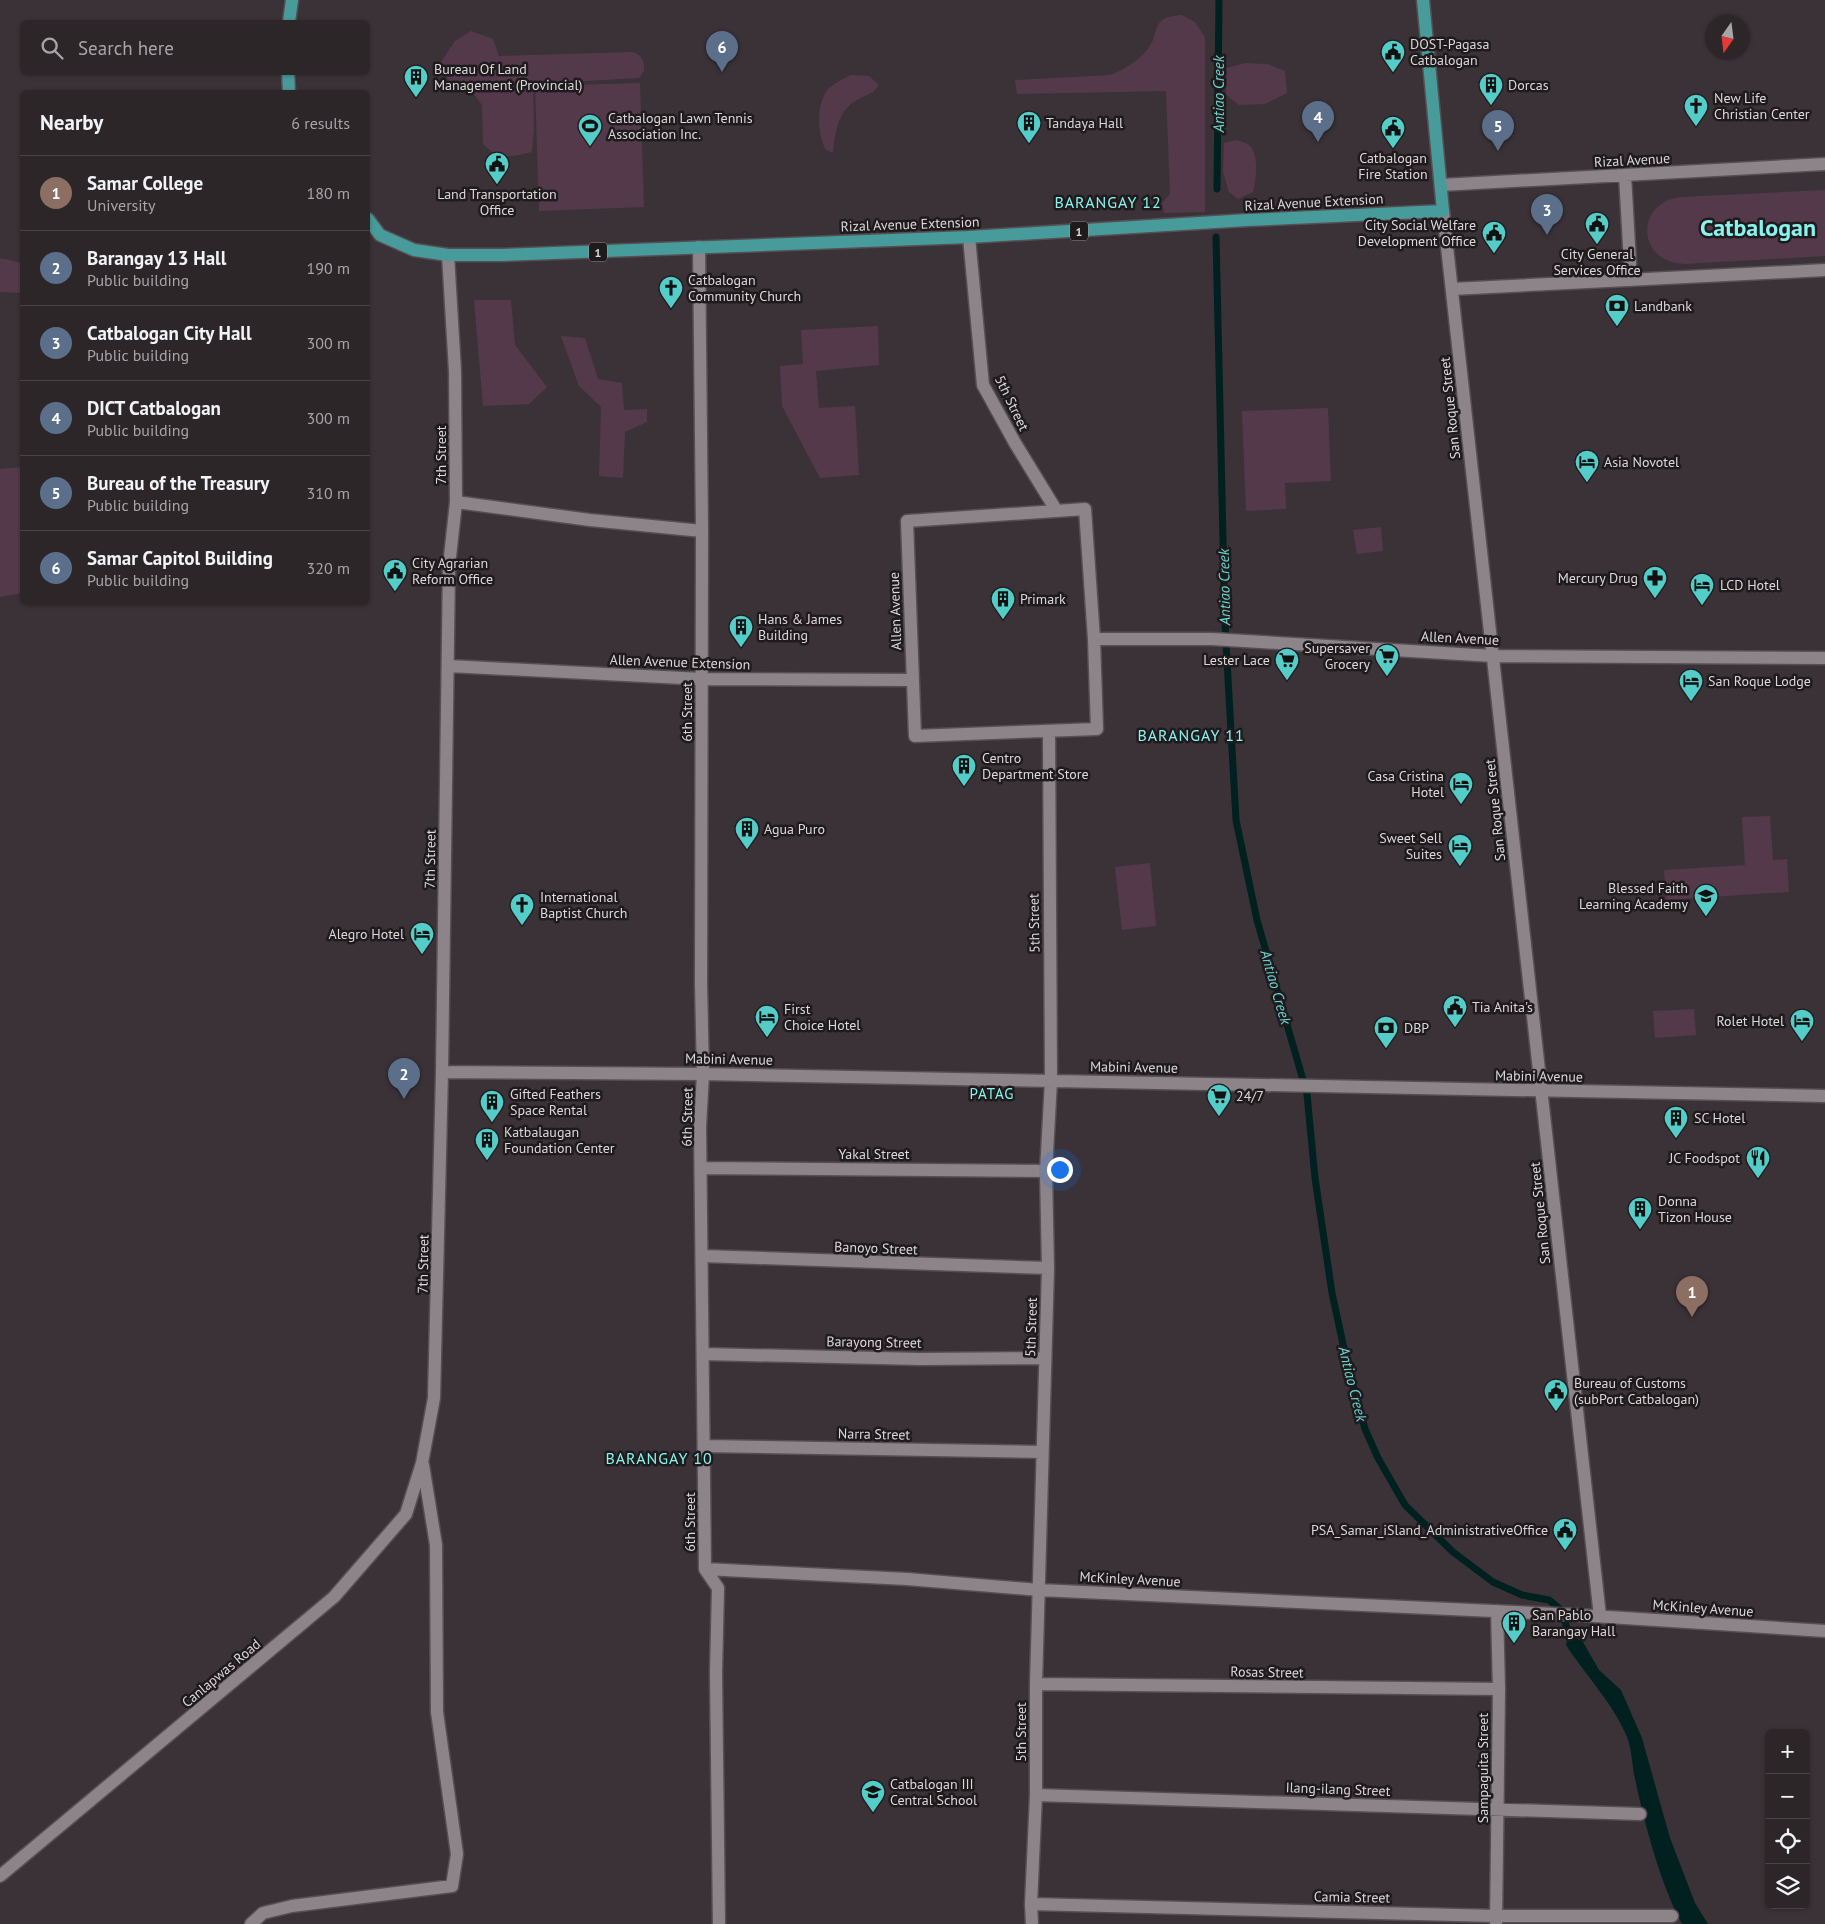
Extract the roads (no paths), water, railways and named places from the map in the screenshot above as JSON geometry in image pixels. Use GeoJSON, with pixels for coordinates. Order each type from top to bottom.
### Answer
{"type":"FeatureCollection","features":[{"type":"Feature","properties":{"kind":"main road"},"geometry":{"type":"LineString","coordinates":[[288,20],[292,0]]}},
{"type":"Feature","properties":{"kind":"main road","name":"San Roque Street"},"geometry":{"type":"LineString","coordinates":[[1422,0],[1443,211]]}},
{"type":"Feature","properties":{"kind":"main road"},"geometry":{"type":"LineString","coordinates":[[288,75],[289,90]]}},
{"type":"Feature","properties":{"kind":"main road","name":"Rizal Avenue Extension"},"geometry":{"type":"LineString","coordinates":[[370,222],[380,235],[414,250],[448,255],[502,256],[969,238],[1248,220],[1443,211]]}},
{"type":"Feature","properties":{"kind":"street","name":"Rizal Avenue"},"geometry":{"type":"LineString","coordinates":[[1441,185],[1825,164]]}},
{"type":"Feature","properties":{"kind":"street"},"geometry":{"type":"LineString","coordinates":[[1625,175],[1631,280]]}},
{"type":"Feature","properties":{"kind":"street","name":"San Roque Street"},"geometry":{"type":"LineString","coordinates":[[1443,211],[1600,1616]]}},
{"type":"Feature","properties":{"kind":"street","name":"5th Street"},"geometry":{"type":"LineString","coordinates":[[969,238],[983,385],[1015,443],[1056,510]]}},
{"type":"Feature","properties":{"kind":"street","name":"6th Street"},"geometry":{"type":"LineString","coordinates":[[699,247],[702,531],[701,984],[703,1074],[700,1127],[703,1256],[705,1569],[718,1588],[716,1673],[719,1924]]}},
{"type":"Feature","properties":{"kind":"street","name":"7th Street"},"geometry":{"type":"LineString","coordinates":[[422,1463],[434,1398],[442,1072],[449,566],[456,502],[455,370],[448,255]]}},
{"type":"Feature","properties":{"kind":"street"},"geometry":{"type":"LineString","coordinates":[[1452,289],[1825,270]]}},
{"type":"Feature","properties":{"kind":"street"},"geometry":{"type":"LineString","coordinates":[[456,502],[590,520],[702,531]]}},
{"type":"Feature","properties":{"kind":"street","name":"Allen Avenue"},"geometry":{"type":"LineString","coordinates":[[1085,508],[1094,639],[1097,729],[914,736],[907,521],[1085,508]]}},
{"type":"Feature","properties":{"kind":"street","name":"Allen Avenue"},"geometry":{"type":"LineString","coordinates":[[1094,639],[1212,639],[1493,656],[1825,658]]}},
{"type":"Feature","properties":{"kind":"street","name":"Allen Avenue Extension"},"geometry":{"type":"LineString","coordinates":[[448,666],[702,679],[912,680]]}},
{"type":"Feature","properties":{"kind":"street","name":"5th Street"},"geometry":{"type":"LineString","coordinates":[[1032,1924],[1031,1904],[1036,1795],[1038,1590],[1048,1268],[1046,1171],[1051,1081],[1049,731]]}},
{"type":"Feature","properties":{"kind":"street","name":"Mabini Avenue"},"geometry":{"type":"LineString","coordinates":[[442,1072],[703,1074],[1825,1096]]}},
{"type":"Feature","properties":{"kind":"street","name":"Yakal Street"},"geometry":{"type":"LineString","coordinates":[[702,1168],[1046,1171]]}},
{"type":"Feature","properties":{"kind":"street","name":"Banoyo Street"},"geometry":{"type":"LineString","coordinates":[[703,1256],[1048,1268]]}},
{"type":"Feature","properties":{"kind":"street","name":"Barayong Street"},"geometry":{"type":"LineString","coordinates":[[704,1354],[1044,1358]]}},
{"type":"Feature","properties":{"kind":"street","name":"Narra Street"},"geometry":{"type":"LineString","coordinates":[[705,1446],[1042,1452]]}},
{"type":"Feature","properties":{"kind":"street"},"geometry":{"type":"LineString","coordinates":[[251,1924],[263,1913],[292,1906],[452,1886],[457,1854],[437,1712],[436,1550],[422,1463]]}},
{"type":"Feature","properties":{"kind":"street","name":"Canlapwas Road"},"geometry":{"type":"LineString","coordinates":[[0,1876],[334,1597],[406,1514],[422,1463]]}},
{"type":"Feature","properties":{"kind":"street","name":"McKinley Avenue"},"geometry":{"type":"LineString","coordinates":[[705,1569],[907,1579],[1038,1590],[1600,1616],[1825,1631]]}},
{"type":"Feature","properties":{"kind":"street","name":"Sampaguita Street"},"geometry":{"type":"LineString","coordinates":[[1496,1920],[1499,1689],[1497,1611]]}},
{"type":"Feature","properties":{"kind":"street","name":"Rosas Street"},"geometry":{"type":"LineString","coordinates":[[1036,1684],[1499,1689]]}},
{"type":"Feature","properties":{"kind":"street","name":"Ilang-ilang Street"},"geometry":{"type":"LineString","coordinates":[[1036,1795],[1640,1814]]}},
{"type":"Feature","properties":{"kind":"street","name":"Camia Street"},"geometry":{"type":"LineString","coordinates":[[1031,1904],[1496,1920],[1672,1916]]}},
{"type":"Feature","properties":{"kind":"waterway","name":"Antiao Creek"},"geometry":{"type":"LineString","coordinates":[[1217,189],[1219,0]]}},
{"type":"Feature","properties":{"kind":"waterway","name":"Antiao Creek"},"geometry":{"type":"LineString","coordinates":[[1216,237],[1225,625],[1236,820],[1257,920],[1307,1094],[1315,1178],[1332,1293],[1348,1367],[1365,1429],[1378,1458],[1405,1505],[1453,1552],[1493,1582],[1522,1595],[1549,1600],[1561,1610],[1569,1634]]}},
{"type":"Feature","properties":{"kind":"place","name":"Samar Capitol Building"},"geometry":{"type":"Point","coordinates":[722,72]}},
{"type":"Feature","properties":{"kind":"place","name":"DOST-Pagasa Catbalogan"},"geometry":{"type":"Point","coordinates":[1393,73]}},
{"type":"Feature","properties":{"kind":"place","name":"Bureau Of Land Management (Provincial)"},"geometry":{"type":"Point","coordinates":[416,98]}},
{"type":"Feature","properties":{"kind":"place","name":"Dorcas"},"geometry":{"type":"Point","coordinates":[1491,106]}},
{"type":"Feature","properties":{"kind":"place","name":"New Life Christian Center"},"geometry":{"type":"Point","coordinates":[1696,127]}},
{"type":"Feature","properties":{"kind":"place","name":"DICT Catbalogan"},"geometry":{"type":"Point","coordinates":[1318,142]}},
{"type":"Feature","properties":{"kind":"place","name":"Tandaya Hall"},"geometry":{"type":"Point","coordinates":[1029,144]}},
{"type":"Feature","properties":{"kind":"place","name":"Catbalogan Lawn Tennis Association Inc."},"geometry":{"type":"Point","coordinates":[590,147]}},
{"type":"Feature","properties":{"kind":"place","name":"Catbalogan Fire Station"},"geometry":{"type":"Point","coordinates":[1393,149]}},
{"type":"Feature","properties":{"kind":"place","name":"Bureau of the Treasury"},"geometry":{"type":"Point","coordinates":[1498,151]}},
{"type":"Feature","properties":{"kind":"place","name":"Land Transportation Office"},"geometry":{"type":"Point","coordinates":[497,185]}},
{"type":"Feature","properties":{"kind":"place","name":"Catbalogan City Hall"},"geometry":{"type":"Point","coordinates":[1547,235]}},
{"type":"Feature","properties":{"kind":"place","name":"City General Services Office"},"geometry":{"type":"Point","coordinates":[1597,245]}},
{"type":"Feature","properties":{"kind":"place","name":"City Social Welfare Development Office"},"geometry":{"type":"Point","coordinates":[1494,254]}},
{"type":"Feature","properties":{"kind":"place","name":"Catbalogan Community Church"},"geometry":{"type":"Point","coordinates":[671,309]}},
{"type":"Feature","properties":{"kind":"place","name":"Landbank"},"geometry":{"type":"Point","coordinates":[1617,327]}},
{"type":"Feature","properties":{"kind":"place","name":"Asia Novotel"},"geometry":{"type":"Point","coordinates":[1587,483]}},
{"type":"Feature","properties":{"kind":"place","name":"City Agrarian Reform Office"},"geometry":{"type":"Point","coordinates":[395,592]}},
{"type":"Feature","properties":{"kind":"place","name":"Mercury Drug"},"geometry":{"type":"Point","coordinates":[1655,599]}},
{"type":"Feature","properties":{"kind":"place","name":"LCD Hotel"},"geometry":{"type":"Point","coordinates":[1702,606]}},
{"type":"Feature","properties":{"kind":"place","name":"Primark"},"geometry":{"type":"Point","coordinates":[1003,620]}},
{"type":"Feature","properties":{"kind":"place","name":"Hans & James Building"},"geometry":{"type":"Point","coordinates":[741,648]}},
{"type":"Feature","properties":{"kind":"place","name":"Supersaver Grocery"},"geometry":{"type":"Point","coordinates":[1387,677]}},
{"type":"Feature","properties":{"kind":"place","name":"Lester Lace"},"geometry":{"type":"Point","coordinates":[1287,681]}},
{"type":"Feature","properties":{"kind":"place","name":"San Roque Lodge"},"geometry":{"type":"Point","coordinates":[1691,702]}},
{"type":"Feature","properties":{"kind":"place","name":"Centro Department Store"},"geometry":{"type":"Point","coordinates":[964,787]}},
{"type":"Feature","properties":{"kind":"place","name":"Casa Cristina Hotel"},"geometry":{"type":"Point","coordinates":[1461,805]}},
{"type":"Feature","properties":{"kind":"place","name":"Agua Puro"},"geometry":{"type":"Point","coordinates":[747,850]}},
{"type":"Feature","properties":{"kind":"place","name":"Sweet Sell Suites"},"geometry":{"type":"Point","coordinates":[1460,867]}},
{"type":"Feature","properties":{"kind":"place","name":"Blessed Faith Learning Academy"},"geometry":{"type":"Point","coordinates":[1706,917]}},
{"type":"Feature","properties":{"kind":"place","name":"International Baptist Church"},"geometry":{"type":"Point","coordinates":[522,926]}},
{"type":"Feature","properties":{"kind":"place","name":"Alegro Hotel"},"geometry":{"type":"Point","coordinates":[422,955]}},
{"type":"Feature","properties":{"kind":"place","name":"Tia Anita's"},"geometry":{"type":"Point","coordinates":[1455,1028]}},
{"type":"Feature","properties":{"kind":"place","name":"First Choice Hotel"},"geometry":{"type":"Point","coordinates":[767,1038]}},
{"type":"Feature","properties":{"kind":"place","name":"Rolet Hotel"},"geometry":{"type":"Point","coordinates":[1802,1042]}},
{"type":"Feature","properties":{"kind":"place","name":"DBP"},"geometry":{"type":"Point","coordinates":[1386,1049]}},
{"type":"Feature","properties":{"kind":"place","name":"Barangay 13 Hall"},"geometry":{"type":"Point","coordinates":[404,1099]}},
{"type":"Feature","properties":{"kind":"place","name":"24/7"},"geometry":{"type":"Point","coordinates":[1219,1117]}},
{"type":"Feature","properties":{"kind":"place","name":"Gifted Feathers Space Rental"},"geometry":{"type":"Point","coordinates":[492,1123]}},
{"type":"Feature","properties":{"kind":"place","name":"SC Hotel"},"geometry":{"type":"Point","coordinates":[1676,1139]}},
{"type":"Feature","properties":{"kind":"place","name":"Katbalaugan Foundation Center"},"geometry":{"type":"Point","coordinates":[487,1161]}},
{"type":"Feature","properties":{"kind":"place","name":"JC Foodspot"},"geometry":{"type":"Point","coordinates":[1758,1179]}},
{"type":"Feature","properties":{"kind":"place","name":"Donna Tizon House"},"geometry":{"type":"Point","coordinates":[1640,1230]}},
{"type":"Feature","properties":{"kind":"place","name":"Samar College"},"geometry":{"type":"Point","coordinates":[1692,1317]}},
{"type":"Feature","properties":{"kind":"place","name":"Bureau of Customs (subPort Catbalogan)"},"geometry":{"type":"Point","coordinates":[1556,1412]}},
{"type":"Feature","properties":{"kind":"place","name":"PSA_Samar_iSland_AdministrativeOffice"},"geometry":{"type":"Point","coordinates":[1565,1551]}},
{"type":"Feature","properties":{"kind":"place","name":"San Pablo Barangay Hall"},"geometry":{"type":"Point","coordinates":[1514,1644]}},
{"type":"Feature","properties":{"kind":"place","name":"Catbalogan III Central School"},"geometry":{"type":"Point","coordinates":[873,1813]}},
{"type":"Feature","properties":{"kind":"district","name":"BARANGAY 12"},"geometry":{"type":"Point","coordinates":[1108,202]}},
{"type":"Feature","properties":{"kind":"district","name":"Catbalogan"},"geometry":{"type":"Point","coordinates":[1758,227]}},
{"type":"Feature","properties":{"kind":"district","name":"BARANGAY 11"},"geometry":{"type":"Point","coordinates":[1191,735]}},
{"type":"Feature","properties":{"kind":"district","name":"PATAG"},"geometry":{"type":"Point","coordinates":[992,1093]}},
{"type":"Feature","properties":{"kind":"district","name":"BARANGAY 10"},"geometry":{"type":"Point","coordinates":[659,1458]}}]}
